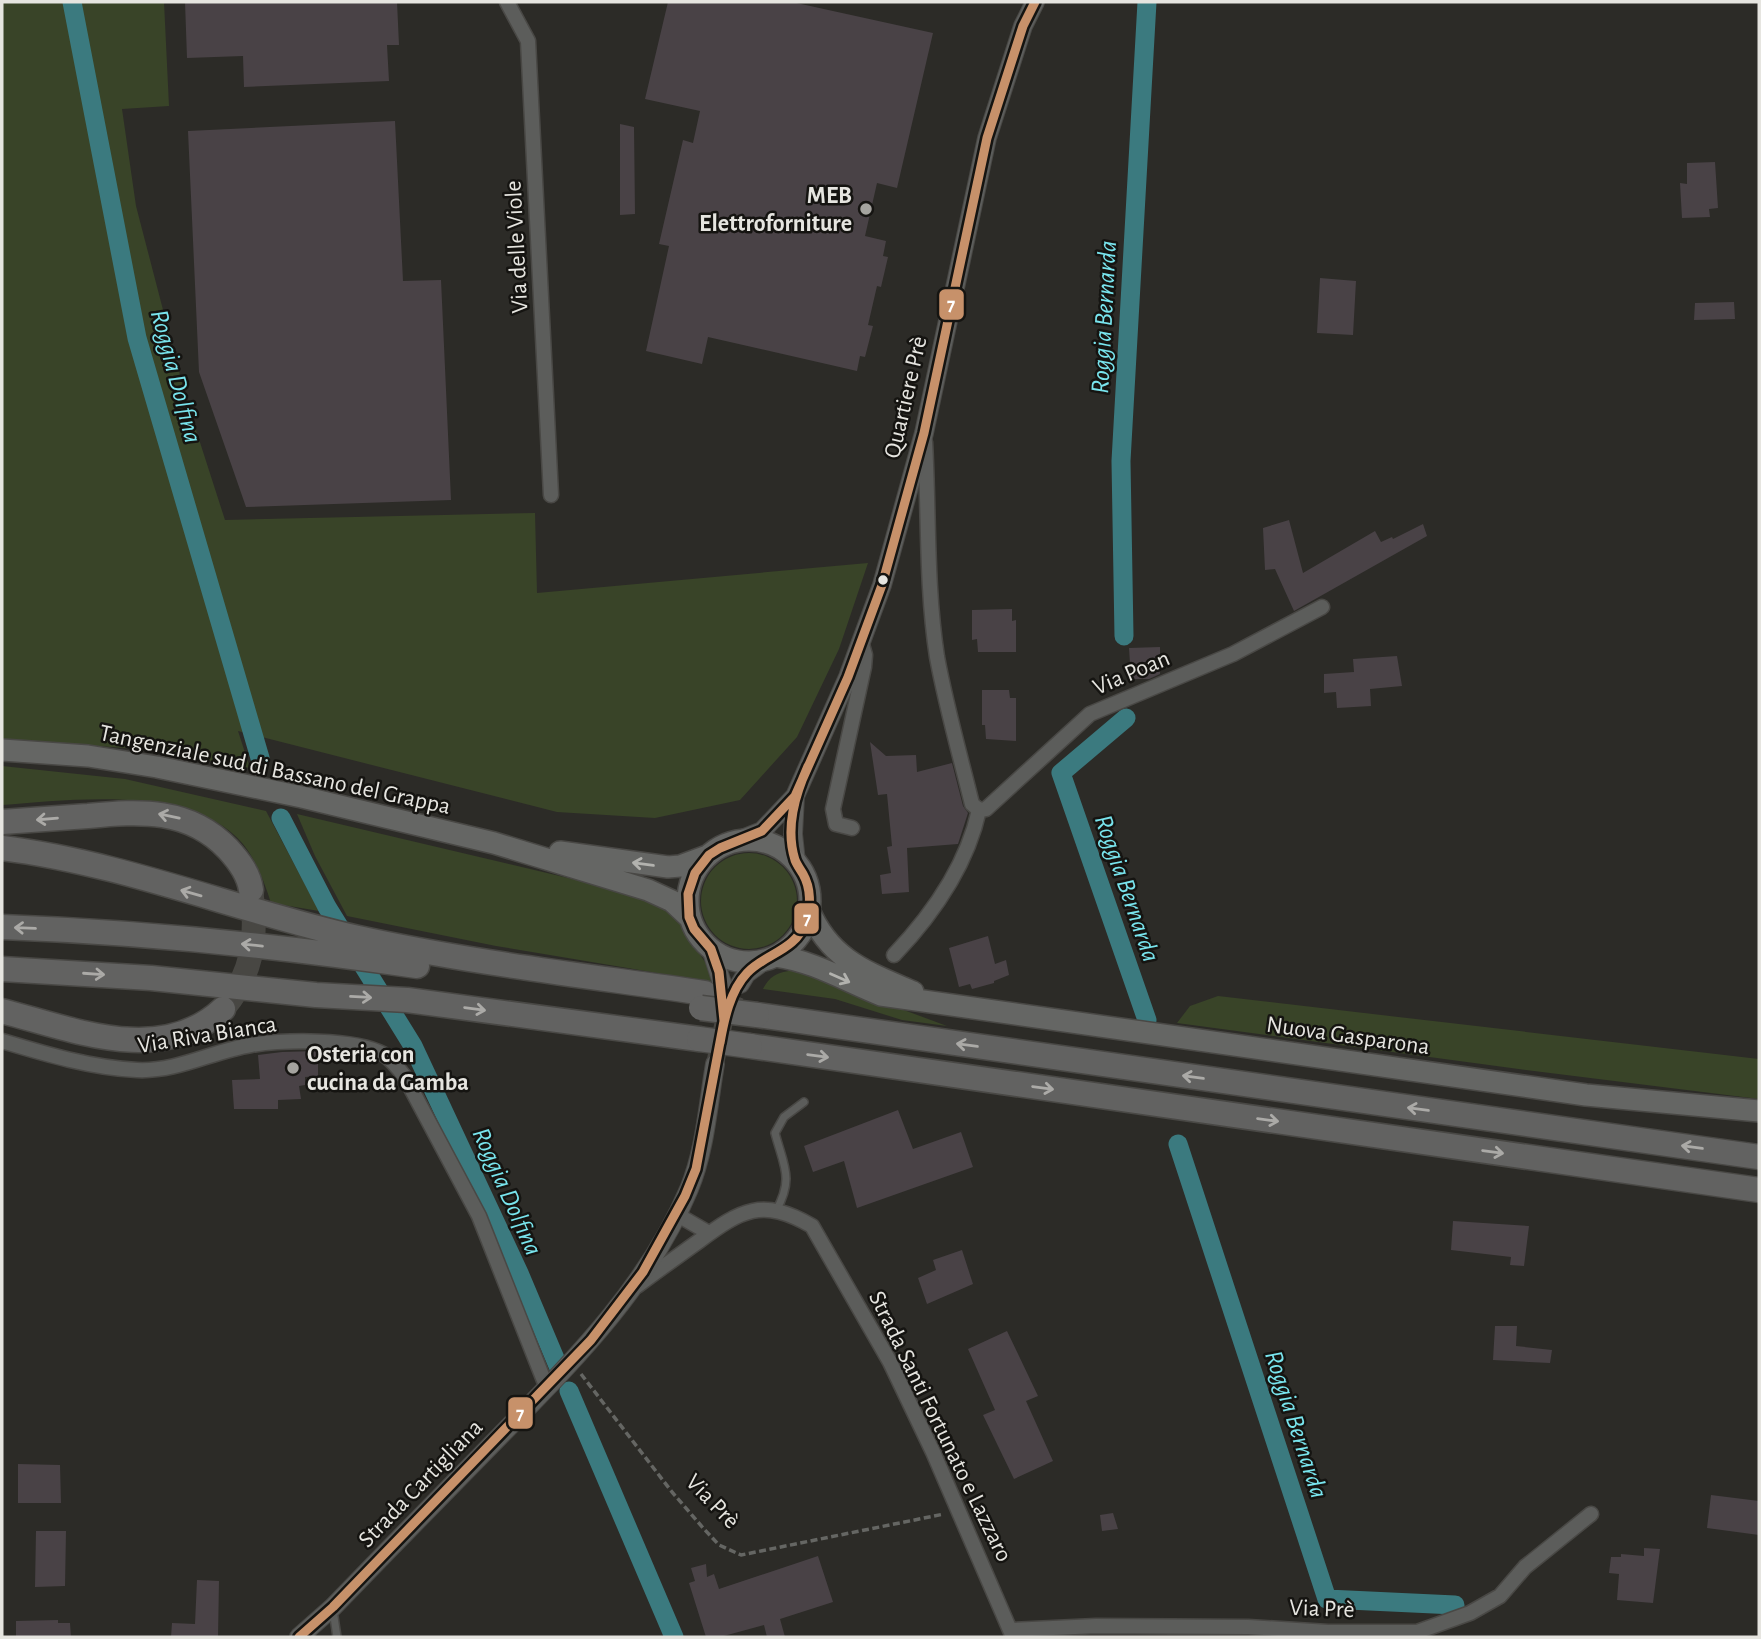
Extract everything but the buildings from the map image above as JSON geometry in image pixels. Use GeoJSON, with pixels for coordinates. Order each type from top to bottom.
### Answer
{"type":"FeatureCollection","features":[{"type":"Feature","properties":{"kind":"highway"},"geometry":{"type":"LineString","coordinates":[[2,822],[128,813],[170,816],[197,825],[222,842],[246,873],[251,890]]}},
{"type":"Feature","properties":{"kind":"highway"},"geometry":{"type":"LineString","coordinates":[[2,848],[71,860],[303,925],[380,951],[701,1007],[744,996]]}},
{"type":"Feature","properties":{"kind":"highway"},"geometry":{"type":"LineString","coordinates":[[2,927],[136,934],[320,953],[380,951],[499,963],[744,996],[922,1039],[1759,1157]]}},
{"type":"Feature","properties":{"kind":"highway"},"geometry":{"type":"LineString","coordinates":[[2,969],[151,978],[316,995],[407,1000],[1759,1189]]}},
{"type":"Feature","properties":{"kind":"highway"},"geometry":{"type":"LineString","coordinates":[[2,1011],[108,1037],[145,1041],[163,1040],[185,1034],[208,1022],[222,1009]]}},
{"type":"Feature","properties":{"kind":"main road","name":"Tangenziale sud di Bassano del Grappa"},"geometry":{"type":"LineString","coordinates":[[2,750],[88,756],[157,767],[302,797],[494,843],[648,890],[672,901],[690,917]]}},
{"type":"Feature","properties":{"kind":"main road"},"geometry":{"type":"LineString","coordinates":[[710,949],[701,940],[690,917],[688,894],[695,873],[709,855],[732,843],[750,841],[783,851],[796,862]]}},
{"type":"Feature","properties":{"kind":"main road","name":"Tangenziale sud di Bassano del Grappa"},"geometry":{"type":"LineString","coordinates":[[494,843],[668,867],[680,866],[709,855]]}},
{"type":"Feature","properties":{"kind":"main road","name":"Nuova Gasparona"},"geometry":{"type":"LineString","coordinates":[[796,862],[809,893],[809,910],[825,939],[853,965],[931,1000]]}},
{"type":"Feature","properties":{"kind":"main road"},"geometry":{"type":"LineString","coordinates":[[770,958],[792,944],[804,928],[809,910]]}},
{"type":"Feature","properties":{"kind":"main road","name":"Nuova Gasparona"},"geometry":{"type":"LineString","coordinates":[[710,949],[727,958],[746,962],[770,958],[807,962],[881,995],[1586,1095],[1759,1111]]}},
{"type":"Feature","properties":{"kind":"street","name":"Via delle Viole"},"geometry":{"type":"LineString","coordinates":[[507,2],[528,41],[551,495]]}},
{"type":"Feature","properties":{"kind":"street","name":"Quartiere Prè"},"geometry":{"type":"LineString","coordinates":[[796,862],[793,834],[795,796],[882,585],[924,433],[987,138],[1023,26],[1035,2]]}},
{"type":"Feature","properties":{"kind":"street"},"geometry":{"type":"LineString","coordinates":[[894,955],[955,876],[973,837],[979,810],[972,804],[937,657],[928,571],[924,433]]}},
{"type":"Feature","properties":{"kind":"street","name":"Via Poan"},"geometry":{"type":"LineString","coordinates":[[979,810],[986,809],[1090,714],[1233,654],[1322,607]]}},
{"type":"Feature","properties":{"kind":"street"},"geometry":{"type":"LineString","coordinates":[[852,828],[836,824],[832,809],[864,667],[865,655],[861,641]]}},
{"type":"Feature","properties":{"kind":"street","name":"Quartiere Prè"},"geometry":{"type":"LineString","coordinates":[[732,843],[762,831],[795,796]]}},
{"type":"Feature","properties":{"kind":"street"},"geometry":{"type":"LineString","coordinates":[[710,949],[744,996]]}},
{"type":"Feature","properties":{"kind":"street"},"geometry":{"type":"LineString","coordinates":[[744,996],[747,974],[770,958]]}},
{"type":"Feature","properties":{"kind":"street","name":"Via Riva Bianca"},"geometry":{"type":"LineString","coordinates":[[2,1041],[100,1066],[139,1070],[195,1061],[251,1045],[317,1042],[354,1044],[383,1054],[405,1077],[478,1216],[547,1388]]}},
{"type":"Feature","properties":{"kind":"street","name":"Strada Cartigliana"},"geometry":{"type":"LineString","coordinates":[[299,1637],[333,1607],[572,1362],[632,1289],[649,1265],[696,1169],[715,1064]]}},
{"type":"Feature","properties":{"kind":"street","name":"Strada Santi Fortunato e Lazzaro"},"geometry":{"type":"LineString","coordinates":[[632,1289],[724,1222],[745,1212],[776,1211],[793,1216],[811,1226],[890,1362],[960,1511],[1012,1634]]}},
{"type":"Feature","properties":{"kind":"street"},"geometry":{"type":"LineString","coordinates":[[676,1214],[709,1233]]}},
{"type":"Feature","properties":{"kind":"street","name":"Via Prè"},"geometry":{"type":"LineString","coordinates":[[1012,1634],[1096,1626],[1248,1626],[1328,1632],[1417,1632],[1470,1613],[1500,1596],[1525,1567],[1591,1514]]}},
{"type":"Feature","properties":{"kind":"lane"},"geometry":{"type":"LineString","coordinates":[[776,1211],[787,1192],[786,1169],[775,1133],[784,1117],[804,1101]]}},
{"type":"Feature","properties":{"kind":"lane"},"geometry":{"type":"LineString","coordinates":[[333,1607],[337,1637]]}},
{"type":"Feature","properties":{"kind":"path","name":"Via Prè"},"geometry":{"type":"LineString","coordinates":[[572,1362],[704,1530],[719,1545],[741,1555],[960,1511]]}},
{"type":"Feature","properties":{"kind":"green space"},"geometry":{"type":"Polygon","coordinates":[[[2,2],[164,2],[169,106],[122,109],[136,206],[187,402],[225,520],[535,513],[537,593],[868,563],[839,649],[797,737],[740,800],[655,818],[557,812],[238,731],[250,768],[152,750],[2,739],[2,2]]]}},
{"type":"Feature","properties":{"kind":"green space"},"geometry":{"type":"Polygon","coordinates":[[[2,766],[125,779],[266,811],[319,911],[271,903],[256,865],[243,844],[221,825],[194,812],[163,804],[130,800],[96,799],[2,805],[2,766]]]}},
{"type":"Feature","properties":{"kind":"green space"},"geometry":{"type":"Polygon","coordinates":[[[297,814],[640,895],[680,915],[691,941],[709,968],[711,982],[496,946],[347,916],[315,856],[297,814]]]}},
{"type":"Feature","properties":{"kind":"green space"},"geometry":{"type":"Polygon","coordinates":[[[749,853],[767,857],[783,867],[793,883],[797,901],[793,919],[783,935],[767,945],[749,949],[731,945],[715,935],[705,919],[701,901],[705,883],[715,867],[731,857],[749,853]]]}},
{"type":"Feature","properties":{"kind":"green space"},"geometry":{"type":"Polygon","coordinates":[[[796,970],[947,1026],[902,1020],[835,999],[763,989],[776,975],[796,970]]]}},
{"type":"Feature","properties":{"kind":"green space"},"geometry":{"type":"Polygon","coordinates":[[[1218,996],[1759,1059],[1759,1099],[1177,1023],[1190,1006],[1218,996]]]}},
{"type":"Feature","properties":{"kind":"waterway","name":"Roggia Dolfina"},"geometry":{"type":"LineString","coordinates":[[72,2],[137,338],[260,758]]}},
{"type":"Feature","properties":{"kind":"waterway","name":"Roggia Bernarda"},"geometry":{"type":"LineString","coordinates":[[1124,636],[1121,461],[1147,2]]}},
{"type":"Feature","properties":{"kind":"waterway","name":"Roggia Bernarda"},"geometry":{"type":"LineString","coordinates":[[1126,718],[1061,773],[1147,1020]]}},
{"type":"Feature","properties":{"kind":"waterway","name":"Roggia Dolfina"},"geometry":{"type":"LineString","coordinates":[[281,818],[327,907],[413,1046],[519,1273],[559,1368]]}},
{"type":"Feature","properties":{"kind":"waterway","name":"Roggia Bernarda"},"geometry":{"type":"LineString","coordinates":[[1178,1144],[1327,1599],[1455,1605]]}},
{"type":"Feature","properties":{"kind":"waterway","name":"Roggia Dolfina"},"geometry":{"type":"LineString","coordinates":[[569,1391],[674,1637]]}},
{"type":"Feature","properties":{"kind":"tunnel"},"geometry":{"type":"LineString","coordinates":[[223,1009],[241,982],[251,954],[254,923],[251,890]]}},
{"type":"Feature","properties":{"kind":"tunnel"},"geometry":{"type":"LineString","coordinates":[[715,1064],[724,1021],[740,984]]}},
{"type":"Feature","properties":{"kind":"transit line","name":"7"},"geometry":{"type":"LineString","coordinates":[[299,1637],[333,1607],[591,1340],[643,1272],[685,1196],[696,1169],[724,1021],[719,972],[711,949],[694,929],[689,917],[688,894],[695,873],[709,855],[762,831],[795,796],[848,677],[882,585],[924,433],[987,138],[1023,26],[1035,2]]}},
{"type":"Feature","properties":{"kind":"transit line","name":"7"},"geometry":{"type":"LineString","coordinates":[[720,1043],[729,1006],[741,980],[755,966],[795,939],[806,921],[809,891],[806,879],[795,860],[791,824],[799,788],[808,766]]}},
{"type":"Feature","properties":{"kind":"place","name":"MEB Elettroforniture"},"geometry":{"type":"Point","coordinates":[866,209]}},
{"type":"Feature","properties":{"kind":"place","name":"Osteria con cucina da Gamba"},"geometry":{"type":"Point","coordinates":[293,1068]}}]}
